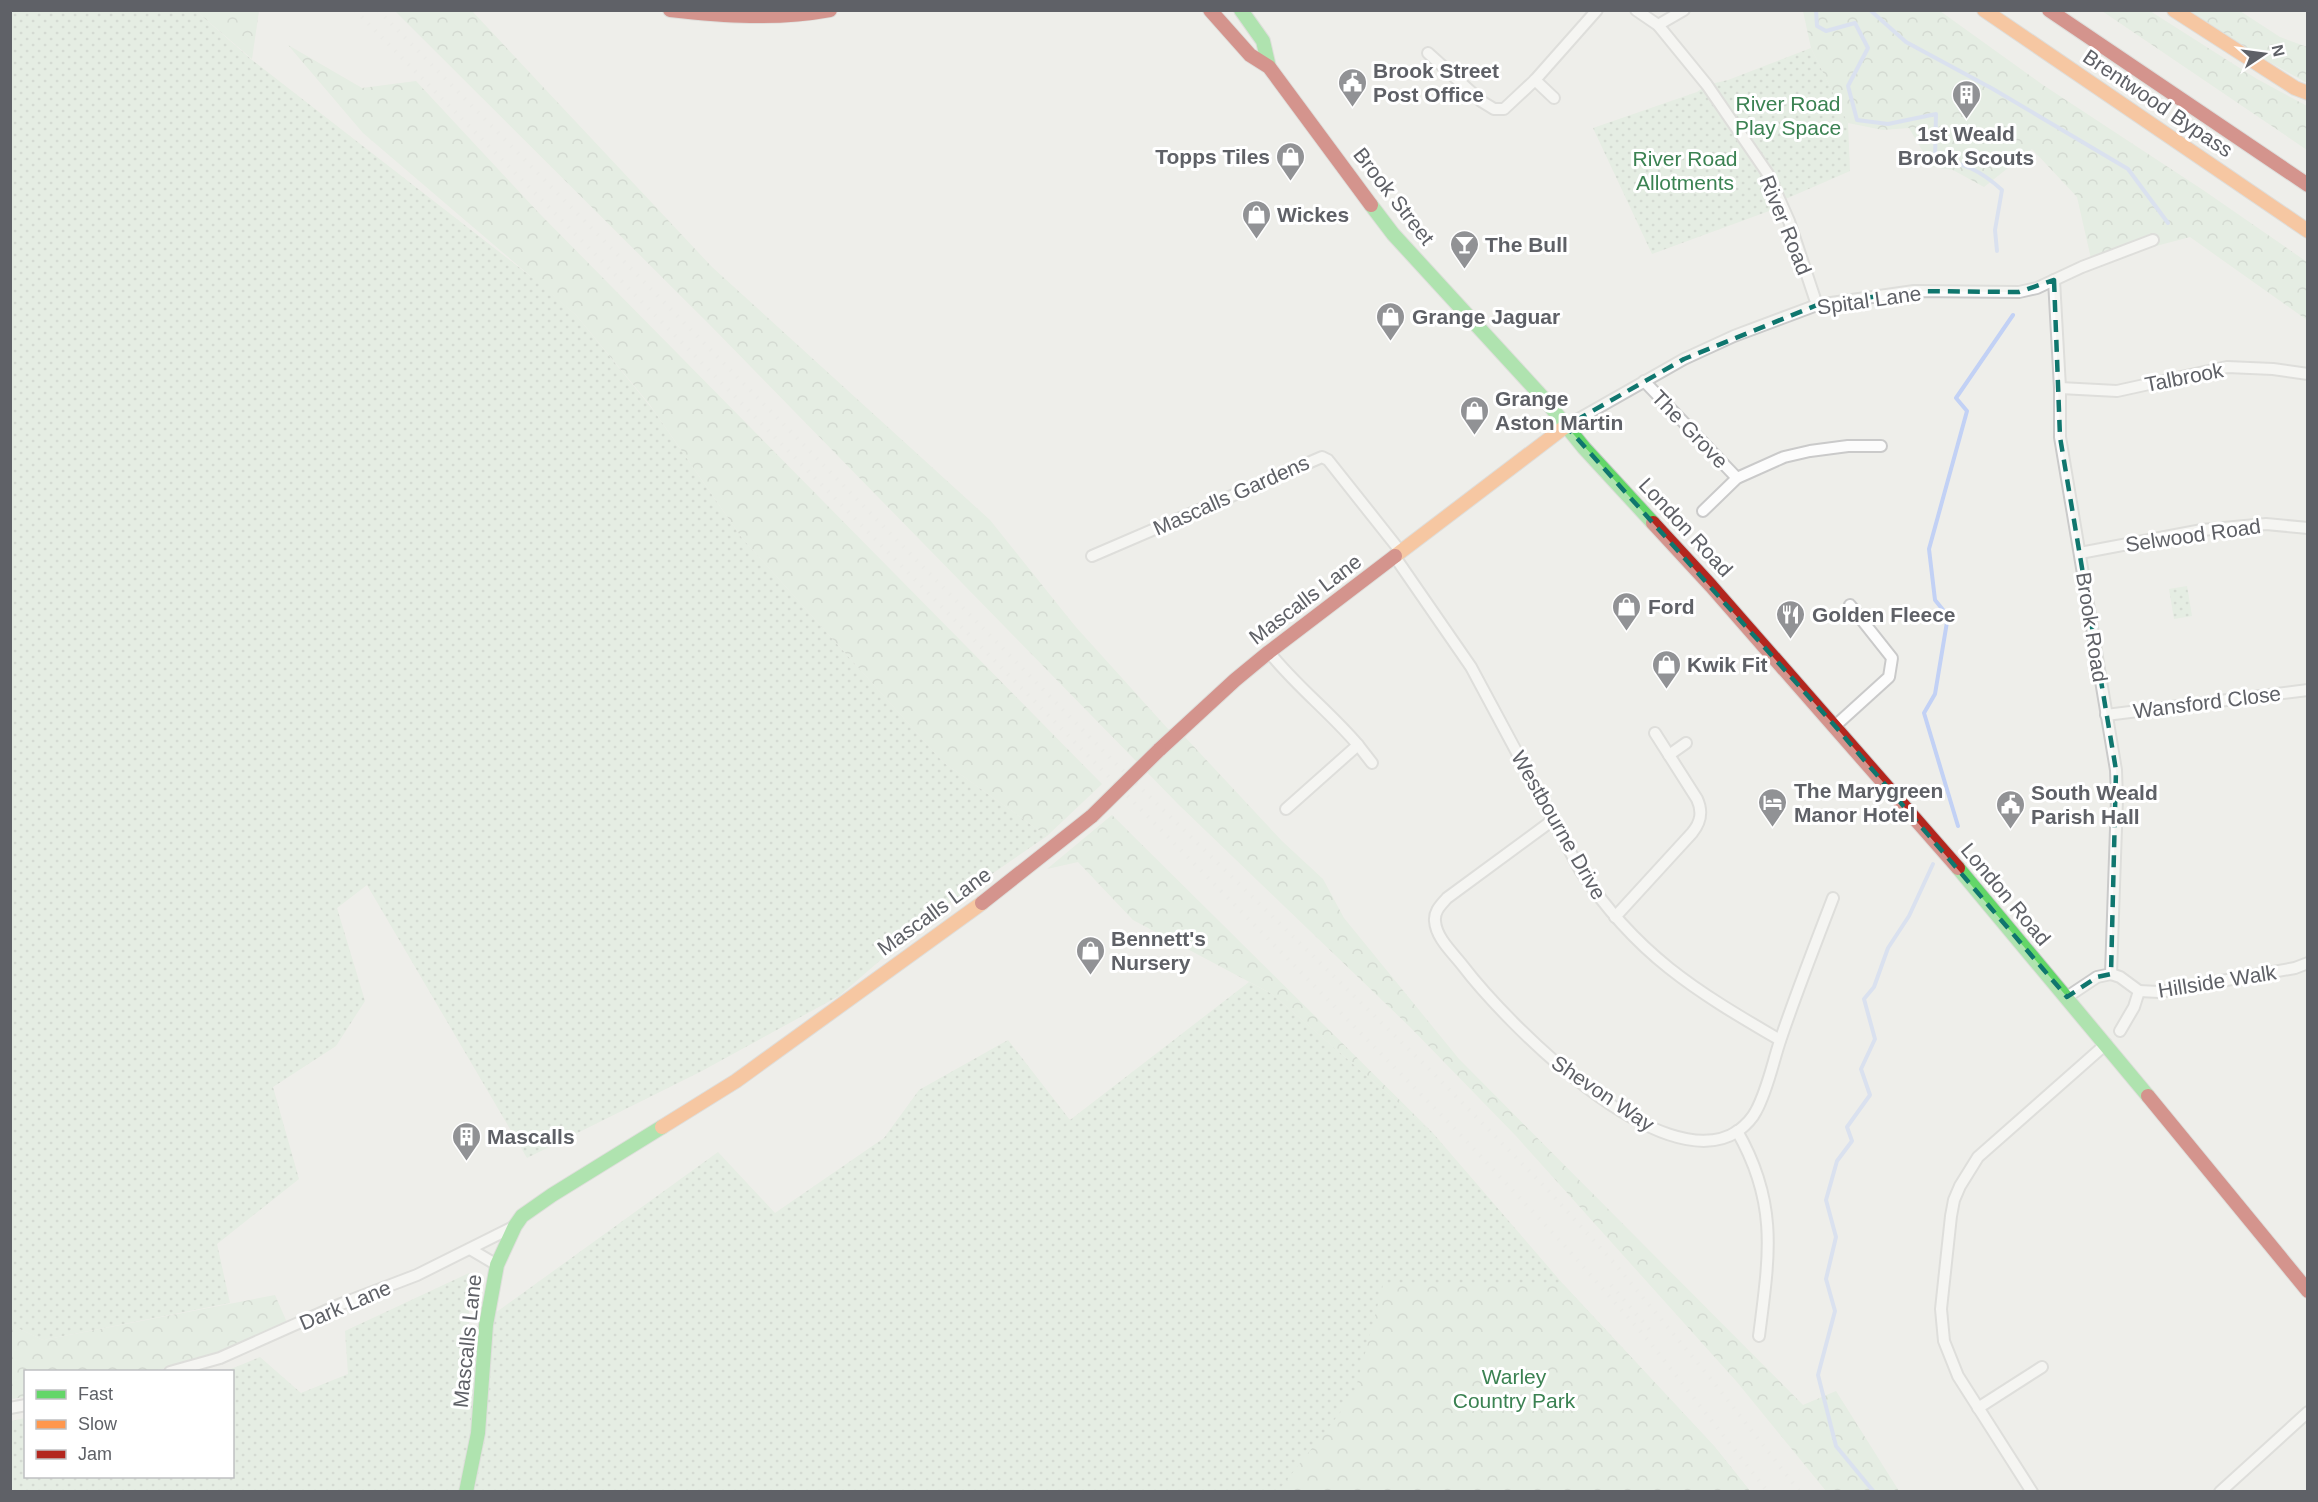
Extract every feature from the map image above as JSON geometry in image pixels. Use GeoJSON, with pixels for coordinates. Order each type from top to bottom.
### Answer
{"type":"FeatureCollection","features":[{"type":"Feature","properties":{"kind":"main road"},"geometry":{"type":"LineString","coordinates":[[670,10],[757,17],[791,17],[830,10]]}},
{"type":"Feature","properties":{"kind":"main road","name":"Brook Street"},"geometry":{"type":"LineString","coordinates":[[1210,10],[1250,55],[1269,67],[1393,234],[1566,426]]}},
{"type":"Feature","properties":{"kind":"main road","name":"Brook Street"},"geometry":{"type":"LineString","coordinates":[[1241,10],[1263,41],[1269,67]]}},
{"type":"Feature","properties":{"kind":"main road","name":"Brentwood Bypass"},"geometry":{"type":"LineString","coordinates":[[1984,10],[2307,231]]}},
{"type":"Feature","properties":{"kind":"main road","name":"Brentwood Bypass"},"geometry":{"type":"LineString","coordinates":[[2049,10],[2307,185]]}},
{"type":"Feature","properties":{"kind":"main road"},"geometry":{"type":"LineString","coordinates":[[2174,10],[2295,88],[2307,93]]}},
{"type":"Feature","properties":{"kind":"main road","name":"Mascalls Lane"},"geometry":{"type":"LineString","coordinates":[[466,1491],[478,1433],[486,1325],[497,1265],[522,1216],[736,1081],[973,910],[1092,816],[1234,680],[1566,426]]}},
{"type":"Feature","properties":{"kind":"main road","name":"London Road"},"geometry":{"type":"LineString","coordinates":[[1566,426],[1835,726],[2067,997],[2307,1291]]}},
{"type":"Feature","properties":{"kind":"street"},"geometry":{"type":"LineString","coordinates":[[1428,53],[1481,100],[1494,109],[1504,109],[1535,80],[1597,10]]}},
{"type":"Feature","properties":{"kind":"street","name":"River Road"},"geometry":{"type":"LineString","coordinates":[[1636,10],[1658,25],[1707,85],[1768,174],[1789,220],[1817,305]]}},
{"type":"Feature","properties":{"kind":"street"},"geometry":{"type":"LineString","coordinates":[[1658,25],[1684,10]]}},
{"type":"Feature","properties":{"kind":"street"},"geometry":{"type":"LineString","coordinates":[[1535,80],[1554,98]]}},
{"type":"Feature","properties":{"kind":"street","name":"Spital Lane"},"geometry":{"type":"LineString","coordinates":[[1566,426],[1684,359],[1734,336],[1817,305],[1914,291],[2019,292],[2037,288],[2082,267],[2153,240]]}},
{"type":"Feature","properties":{"kind":"street","name":"Brook Road"},"geometry":{"type":"LineString","coordinates":[[2054,280],[2060,388],[2060,437],[2116,770],[2111,974]]}},
{"type":"Feature","properties":{"kind":"street","name":"Talbrook"},"geometry":{"type":"LineString","coordinates":[[2060,388],[2117,391],[2227,367],[2273,369],[2307,374]]}},
{"type":"Feature","properties":{"kind":"street","name":"The Grove"},"geometry":{"type":"LineString","coordinates":[[1644,381],[1737,478]]}},
{"type":"Feature","properties":{"kind":"street"},"geometry":{"type":"LineString","coordinates":[[1703,511],[1737,478],[1784,458],[1810,451],[1848,446],[1881,446]]}},
{"type":"Feature","properties":{"kind":"street","name":"Mascalls Gardens"},"geometry":{"type":"LineString","coordinates":[[1092,556],[1322,457],[1328,460],[1398,554]]}},
{"type":"Feature","properties":{"kind":"street","name":"Selwood Road"},"geometry":{"type":"LineString","coordinates":[[2080,552],[2202,530],[2266,524],[2307,528]]}},
{"type":"Feature","properties":{"kind":"street","name":"Westbourne Drive"},"geometry":{"type":"LineString","coordinates":[[1398,554],[1471,667],[1580,870],[1615,917],[1673,974],[1708,998],[1780,1040]]}},
{"type":"Feature","properties":{"kind":"street"},"geometry":{"type":"LineString","coordinates":[[1835,726],[1889,677],[1892,658],[1850,605]]}},
{"type":"Feature","properties":{"kind":"street"},"geometry":{"type":"LineString","coordinates":[[1269,652],[1287,674],[1337,720],[1372,763]]}},
{"type":"Feature","properties":{"kind":"street","name":"Wansford Close"},"geometry":{"type":"LineString","coordinates":[[2106,715],[2307,690]]}},
{"type":"Feature","properties":{"kind":"street"},"geometry":{"type":"LineString","coordinates":[[1615,917],[1692,833],[1700,821],[1700,806],[1697,799],[1655,734]]}},
{"type":"Feature","properties":{"kind":"street"},"geometry":{"type":"LineString","coordinates":[[1669,755],[1686,744]]}},
{"type":"Feature","properties":{"kind":"street"},"geometry":{"type":"LineString","coordinates":[[1286,809],[1358,745]]}},
{"type":"Feature","properties":{"kind":"street","name":"Shevon Way"},"geometry":{"type":"LineString","coordinates":[[1553,820],[1447,898],[1438,908],[1434,919],[1437,930],[1501,1012],[1569,1073],[1627,1114],[1659,1131],[1693,1139],[1728,1136],[1737,1131]]}},
{"type":"Feature","properties":{"kind":"street"},"geometry":{"type":"LineString","coordinates":[[1759,1336],[1768,1259],[1767,1207],[1753,1162],[1737,1131],[1749,1122],[1757,1109],[1833,898]]}},
{"type":"Feature","properties":{"kind":"street","name":"Hillside Walk"},"geometry":{"type":"LineString","coordinates":[[2139,991],[2159,992],[2295,968],[2307,963]]}},
{"type":"Feature","properties":{"kind":"street","name":"Hillside Walk"},"geometry":{"type":"LineString","coordinates":[[2295,968],[2307,969]]}},
{"type":"Feature","properties":{"kind":"street"},"geometry":{"type":"LineString","coordinates":[[2067,997],[2097,977],[2111,974],[2120,977],[2139,991],[2134,1007],[2120,1031]]}},
{"type":"Feature","properties":{"kind":"street"},"geometry":{"type":"LineString","coordinates":[[2032,1491],[1950,1360],[1941,1324],[1954,1200],[1967,1173],[1978,1157],[2106,1044]]}},
{"type":"Feature","properties":{"kind":"street","name":"Dark Lane"},"geometry":{"type":"LineString","coordinates":[[174,1370],[220,1358],[341,1304],[417,1275],[515,1226]]}},
{"type":"Feature","properties":{"kind":"street"},"geometry":{"type":"LineString","coordinates":[[470,1249],[497,1265]]}},
{"type":"Feature","properties":{"kind":"street"},"geometry":{"type":"LineString","coordinates":[[1978,1408],[2042,1367]]}},
{"type":"Feature","properties":{"kind":"street"},"geometry":{"type":"LineString","coordinates":[[2220,1491],[2307,1412]]}},
{"type":"Feature","properties":{"kind":"highlighted area"},"geometry":{"type":"Polygon","coordinates":[[[2054,280],[2060,437],[2116,770],[2111,974],[2097,977],[2067,997],[1835,726],[1566,426],[1684,359],[1817,305],[1914,291],[2019,292],[2054,280]]]}},
{"type":"Feature","properties":{"kind":"green space"},"geometry":{"type":"Polygon","coordinates":[[[11,11],[196,11],[252,60],[538,282],[576,315],[654,411],[742,538],[943,762],[1047,836],[935,913],[839,996],[700,1072],[527,1158],[367,885],[337,908],[365,1001],[336,1046],[273,1087],[299,1179],[217,1244],[230,1303],[43,1340],[11,1325],[11,11]]]}},
{"type":"Feature","properties":{"kind":"green space"},"geometry":{"type":"Polygon","coordinates":[[[196,11],[259,11],[252,59],[196,11]]]}},
{"type":"Feature","properties":{"kind":"green space"},"geometry":{"type":"Polygon","coordinates":[[[395,11],[472,11],[712,267],[990,520],[1075,626],[1168,729],[1184,736],[1282,841],[1323,879],[1344,918],[1459,1059],[1803,1405],[1836,1391],[1899,1491],[1826,1491],[1737,1382],[1516,1136],[1410,1027],[1179,805],[710,325],[395,11]]]}},
{"type":"Feature","properties":{"kind":"green space"},"geometry":{"type":"Polygon","coordinates":[[[1803,11],[1940,11],[2043,85],[2203,190],[2307,262],[2307,320],[2190,237],[2092,263],[2077,197],[2032,149],[1984,187],[1953,170],[1932,167],[1909,128],[1883,130],[1848,123],[1811,48],[1803,11]]]}},
{"type":"Feature","properties":{"kind":"green space"},"geometry":{"type":"Polygon","coordinates":[[[2102,11],[2150,11],[2257,79],[2307,106],[2307,150],[2102,11]]]}},
{"type":"Feature","properties":{"kind":"green space"},"geometry":{"type":"Polygon","coordinates":[[[2186,11],[2240,11],[2280,37],[2307,47],[2307,83],[2227,38],[2186,11]]]}},
{"type":"Feature","properties":{"kind":"green space"},"geometry":{"type":"Polygon","coordinates":[[[288,45],[362,88],[416,81],[537,211],[1102,784],[1047,836],[943,762],[742,538],[650,405],[576,315],[363,133],[288,45]]]}},
{"type":"Feature","properties":{"kind":"green space"},"geometry":{"type":"Polygon","coordinates":[[[1811,48],[1848,123],[1850,171],[1781,201],[1783,206],[1652,254],[1593,128],[1697,92],[1707,85],[1728,80],[1811,48]]]}},
{"type":"Feature","properties":{"kind":"green space"},"geometry":{"type":"Polygon","coordinates":[[[2187,586],[2192,616],[2174,619],[2169,589],[2187,586]]]}},
{"type":"Feature","properties":{"kind":"green space"},"geometry":{"type":"Polygon","coordinates":[[[1112,815],[1432,1132],[1272,994],[1133,920],[1078,862],[1047,869],[1112,815]]]}},
{"type":"Feature","properties":{"kind":"green space"},"geometry":{"type":"Polygon","coordinates":[[[1249,982],[1272,994],[1432,1132],[1563,1284],[1714,1446],[1750,1491],[11,1492],[11,1421],[24,1418],[24,1478],[234,1478],[234,1370],[228,1370],[260,1357],[301,1393],[348,1374],[345,1331],[469,1273],[469,1332],[718,1152],[775,1213],[884,1138],[919,1090],[1008,1040],[1070,1120],[1249,982]]]}},
{"type":"Feature","properties":{"kind":"green space","name":"Warley Country Park"},"geometry":{"type":"Polygon","coordinates":[[[1563,1284],[1714,1446],[1750,1491],[1278,1491],[1354,1395],[1383,1285],[1563,1284]]]}},
{"type":"Feature","properties":{"kind":"green space"},"geometry":{"type":"Polygon","coordinates":[[[275,1295],[289,1327],[223,1357],[157,1370],[24,1370],[24,1397],[11,1399],[11,1325],[43,1340],[275,1295]]]}},
{"type":"Feature","properties":{"kind":"waterway"},"geometry":{"type":"LineString","coordinates":[[1816,10],[1817,26],[1826,31],[1855,23],[1868,48],[1848,86],[1857,120],[1888,124],[1936,114],[1935,159],[1971,168],[2002,190],[1995,230],[1997,251]]}},
{"type":"Feature","properties":{"kind":"waterway"},"geometry":{"type":"LineString","coordinates":[[1870,10],[1906,42],[1993,89],[2128,169],[2168,223]]}},
{"type":"Feature","properties":{"kind":"waterway"},"geometry":{"type":"LineString","coordinates":[[1958,826],[1924,713],[1935,694],[1948,616],[1935,600],[1929,549],[1967,411],[1956,398],[2013,315]]}},
{"type":"Feature","properties":{"kind":"waterway"},"geometry":{"type":"LineString","coordinates":[[1874,1492],[1836,1446],[1818,1375],[1835,1311],[1826,1279],[1836,1237],[1826,1200],[1837,1161],[1852,1141],[1847,1127],[1870,1095],[1861,1069],[1875,1039],[1864,999],[1874,987],[1888,948],[1909,916],[1933,864]]}},
{"type":"Feature","properties":{"kind":"railway"},"geometry":{"type":"LineString","coordinates":[[355,10],[1456,1130],[1564,1245],[1648,1340],[1768,1492]]}},
{"type":"Feature","properties":{"kind":"railway"},"geometry":{"type":"LineString","coordinates":[[378,10],[1114,762],[1432,1072],[1546,1188],[1615,1264],[1711,1379],[1800,1492]]}},
{"type":"Feature","properties":{"kind":"railway"},"geometry":{"type":"LineString","coordinates":[[1611,1285],[1650,1330]]}},
{"type":"Feature","properties":{"kind":"traffic: fast"},"geometry":{"type":"LineString","coordinates":[[1241,10],[1263,41],[1269,67]]}},
{"type":"Feature","properties":{"kind":"traffic: fast"},"geometry":{"type":"LineString","coordinates":[[1371,205],[1393,234],[1546,401],[1584,448],[1653,523]]}},
{"type":"Feature","properties":{"kind":"traffic: fast"},"geometry":{"type":"LineString","coordinates":[[1958,868],[2148,1096]]}},
{"type":"Feature","properties":{"kind":"traffic: fast"},"geometry":{"type":"LineString","coordinates":[[466,1492],[478,1433],[486,1325],[497,1265],[515,1226],[522,1216],[552,1195],[662,1127]]}},
{"type":"Feature","properties":{"kind":"traffic: slow"},"geometry":{"type":"LineString","coordinates":[[1984,10],[2308,231]]}},
{"type":"Feature","properties":{"kind":"traffic: slow"},"geometry":{"type":"LineString","coordinates":[[2174,10],[2295,88],[2308,93]]}},
{"type":"Feature","properties":{"kind":"traffic: slow"},"geometry":{"type":"LineString","coordinates":[[1395,556],[1566,426]]}},
{"type":"Feature","properties":{"kind":"traffic: slow"},"geometry":{"type":"LineString","coordinates":[[662,1127],[736,1081],[982,903]]}},
{"type":"Feature","properties":{"kind":"traffic: jam"},"geometry":{"type":"LineString","coordinates":[[670,10],[750,16],[790,15],[830,10]]}},
{"type":"Feature","properties":{"kind":"traffic: jam"},"geometry":{"type":"LineString","coordinates":[[1210,10],[1250,55],[1269,67],[1371,205]]}},
{"type":"Feature","properties":{"kind":"traffic: jam"},"geometry":{"type":"LineString","coordinates":[[2049,10],[2308,185]]}},
{"type":"Feature","properties":{"kind":"traffic: jam"},"geometry":{"type":"LineString","coordinates":[[1653,523],[1958,868]]}},
{"type":"Feature","properties":{"kind":"traffic: jam"},"geometry":{"type":"LineString","coordinates":[[1159,750],[1269,652],[1395,556]]}},
{"type":"Feature","properties":{"kind":"traffic: jam"},"geometry":{"type":"LineString","coordinates":[[1092,816],[1159,750]]}},
{"type":"Feature","properties":{"kind":"traffic: jam"},"geometry":{"type":"LineString","coordinates":[[982,903],[1092,816]]}},
{"type":"Feature","properties":{"kind":"traffic: jam"},"geometry":{"type":"LineString","coordinates":[[2148,1096],[2308,1291]]}},
{"type":"Feature","properties":{"kind":"place","name":"Brook Street Post Office"},"geometry":{"type":"Point","coordinates":[1352,108]}},
{"type":"Feature","properties":{"kind":"place","name":"1st Weald Brook Scouts"},"geometry":{"type":"Point","coordinates":[1966,120]}},
{"type":"Feature","properties":{"kind":"place","name":"Topps Tiles"},"geometry":{"type":"Point","coordinates":[1291,182]}},
{"type":"Feature","properties":{"kind":"place","name":"Wickes"},"geometry":{"type":"Point","coordinates":[1256,240]}},
{"type":"Feature","properties":{"kind":"place","name":"The Bull"},"geometry":{"type":"Point","coordinates":[1464,270]}},
{"type":"Feature","properties":{"kind":"place","name":"Grange Jaguar"},"geometry":{"type":"Point","coordinates":[1391,342]}},
{"type":"Feature","properties":{"kind":"place","name":"Grange Aston Martin"},"geometry":{"type":"Point","coordinates":[1474,436]}},
{"type":"Feature","properties":{"kind":"place","name":"Ford"},"geometry":{"type":"Point","coordinates":[1627,632]}},
{"type":"Feature","properties":{"kind":"place","name":"Golden Fleece"},"geometry":{"type":"Point","coordinates":[1791,640]}},
{"type":"Feature","properties":{"kind":"place","name":"Kwik Fit"},"geometry":{"type":"Point","coordinates":[1666,690]}},
{"type":"Feature","properties":{"kind":"place","name":"The Marygreen Manor Hotel"},"geometry":{"type":"Point","coordinates":[1773,828]}},
{"type":"Feature","properties":{"kind":"place","name":"South Weald Parish Hall"},"geometry":{"type":"Point","coordinates":[2010,830]}},
{"type":"Feature","properties":{"kind":"place","name":"Bennett's Nursery"},"geometry":{"type":"Point","coordinates":[1090,976]}},
{"type":"Feature","properties":{"kind":"place","name":"Mascalls"},"geometry":{"type":"Point","coordinates":[466,1162]}},
{"type":"Feature","properties":{"kind":"park label","name":"River Road Play Space"},"geometry":{"type":"Point","coordinates":[1788,115]}},
{"type":"Feature","properties":{"kind":"park label","name":"River Road Allotments"},"geometry":{"type":"Point","coordinates":[1685,170]}}]}
